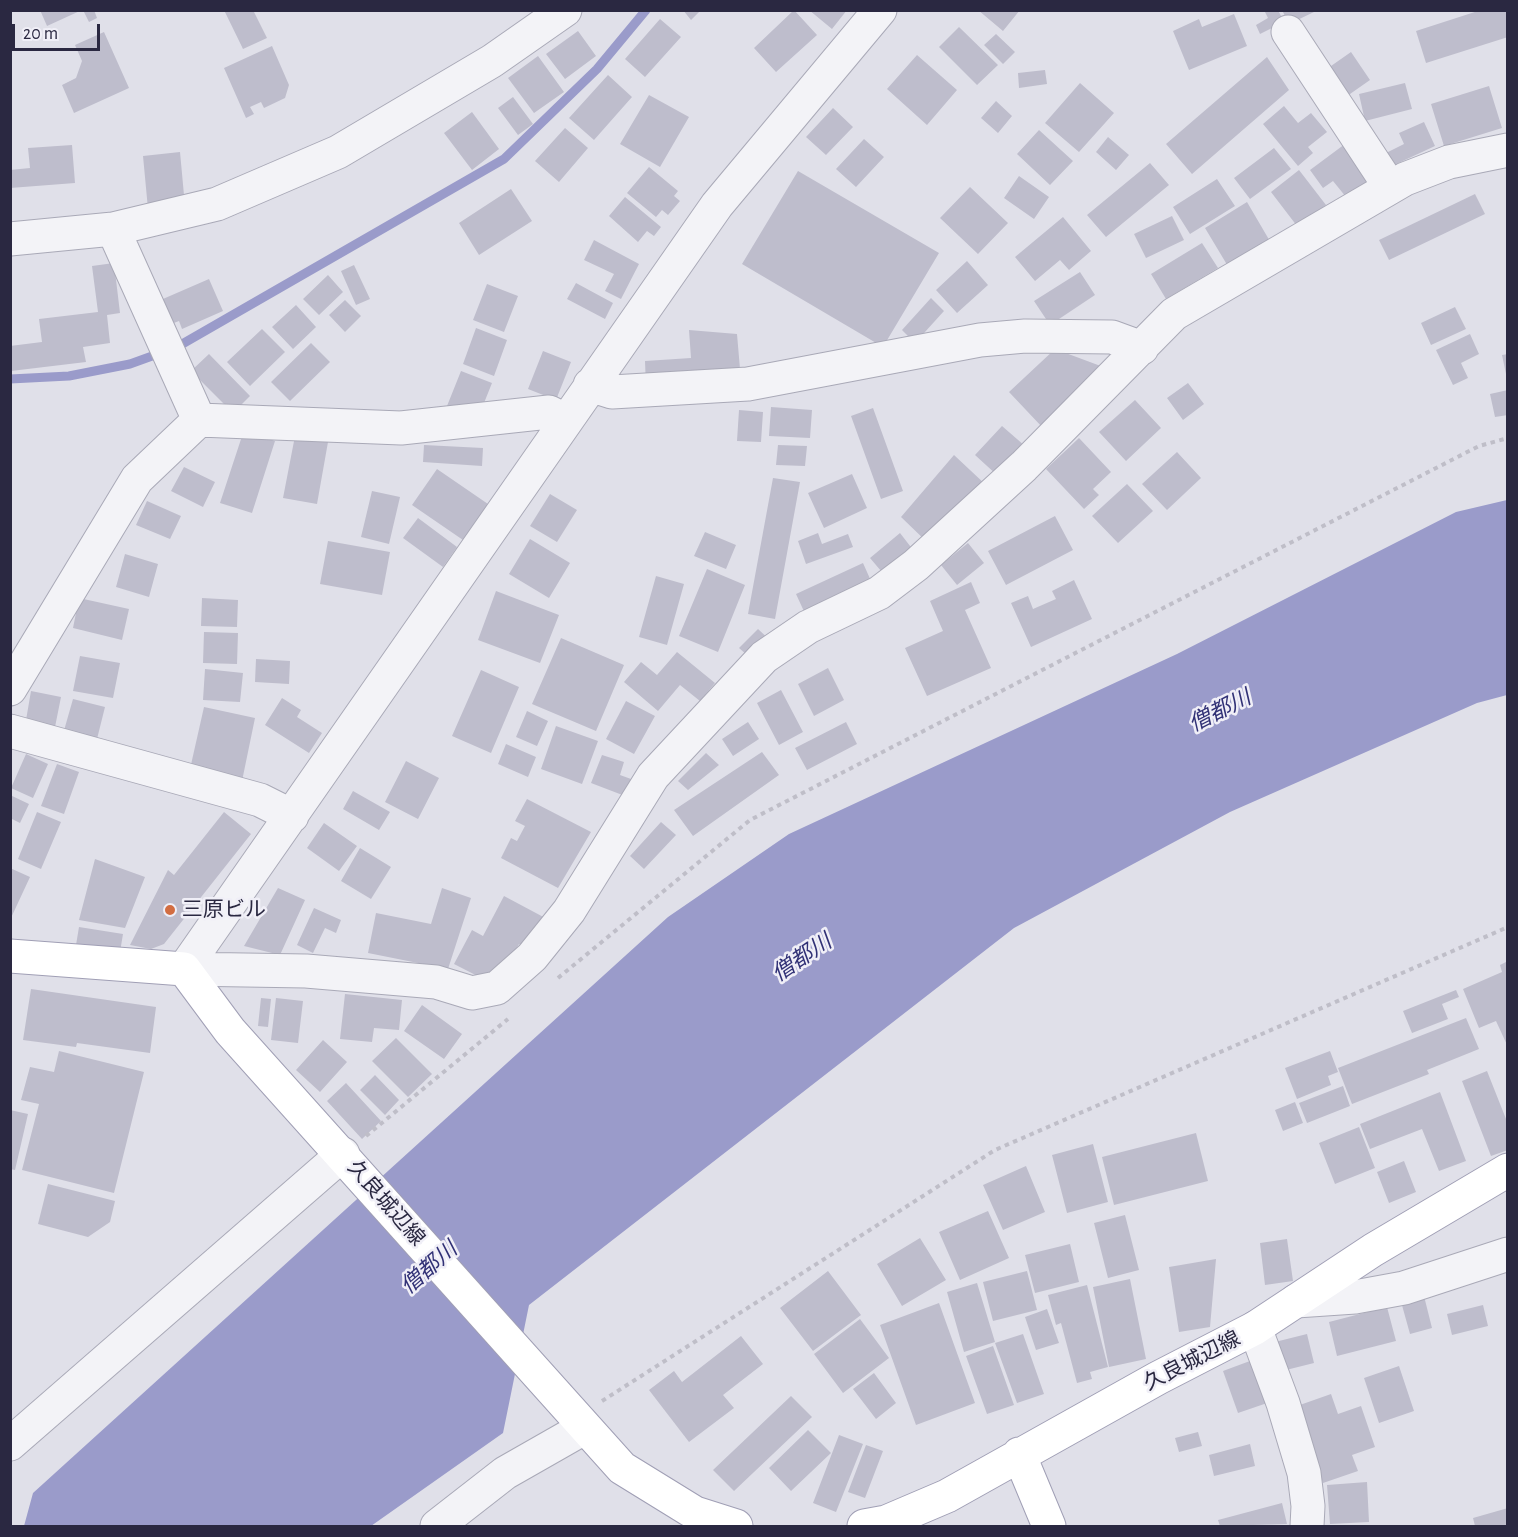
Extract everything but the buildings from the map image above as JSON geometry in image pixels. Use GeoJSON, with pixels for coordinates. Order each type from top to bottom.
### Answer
{"type":"FeatureCollection","features":[{"type":"Feature","properties":{"kind":"main road"},"geometry":{"type":"LineString","coordinates":[[10,956],[184,969]]}},
{"type":"Feature","properties":{"kind":"main road","name":"久良城辺線"},"geometry":{"type":"LineString","coordinates":[[184,969],[230,1031],[622,1468],[695,1513],[736,1527]]}},
{"type":"Feature","properties":{"kind":"main road","name":"久良城辺線"},"geometry":{"type":"LineString","coordinates":[[864,1527],[886,1522],[947,1496],[1019,1454],[1255,1328],[1373,1250],[1508,1170]]}},
{"type":"Feature","properties":{"kind":"main road"},"geometry":{"type":"LineString","coordinates":[[1019,1454],[1049,1527]]}},
{"type":"Feature","properties":{"kind":"street"},"geometry":{"type":"LineString","coordinates":[[10,239],[113,230],[217,204],[338,152],[492,61],[565,10]]}},
{"type":"Feature","properties":{"kind":"street"},"geometry":{"type":"LineString","coordinates":[[184,969],[565,420],[717,206],[880,10]]}},
{"type":"Feature","properties":{"kind":"street"},"geometry":{"type":"LineString","coordinates":[[1288,32],[1390,187]]}},
{"type":"Feature","properties":{"kind":"street"},"geometry":{"type":"LineString","coordinates":[[184,969],[306,971],[424,981],[472,993],[497,988],[532,957],[569,911],[653,776],[764,657],[808,627],[879,593],[916,565],[1024,466],[1174,314],[1405,179],[1449,162],[1508,150]]}},
{"type":"Feature","properties":{"kind":"street"},"geometry":{"type":"LineString","coordinates":[[113,230],[199,420]]}},
{"type":"Feature","properties":{"kind":"street"},"geometry":{"type":"LineString","coordinates":[[590,385],[612,392],[748,384],[980,340],[1025,336],[1112,338],[1142,348]]}},
{"type":"Feature","properties":{"kind":"street"},"geometry":{"type":"LineString","coordinates":[[10,689],[137,480],[199,420],[402,428],[549,412],[565,420]]}},
{"type":"Feature","properties":{"kind":"street"},"geometry":{"type":"LineString","coordinates":[[10,731],[260,800],[292,816]]}},
{"type":"Feature","properties":{"kind":"street"},"geometry":{"type":"LineString","coordinates":[[10,1444],[349,1162]]}},
{"type":"Feature","properties":{"kind":"street"},"geometry":{"type":"LineString","coordinates":[[1296,1301],[1355,1297],[1404,1288],[1508,1254]]}},
{"type":"Feature","properties":{"kind":"street"},"geometry":{"type":"LineString","coordinates":[[1255,1328],[1283,1403],[1304,1473],[1308,1506],[1307,1527]]}},
{"type":"Feature","properties":{"kind":"street"},"geometry":{"type":"LineString","coordinates":[[437,1527],[576,1418]]}},
{"type":"Feature","properties":{"kind":"path"},"geometry":{"type":"LineString","coordinates":[[556,980],[750,820],[1479,446],[1508,438]]}},
{"type":"Feature","properties":{"kind":"path"},"geometry":{"type":"LineString","coordinates":[[576,1418],[995,1150],[1508,927]]}},
{"type":"Feature","properties":{"kind":"path"},"geometry":{"type":"LineString","coordinates":[[349,1162],[509,1018]]}},
{"type":"Feature","properties":{"kind":"water","name":"僧都川"},"geometry":{"type":"Polygon","coordinates":[[[1507,500],[1507,695],[1477,703],[1230,812],[1014,928],[529,1305],[503,1433],[371,1526],[24,1526],[33,1493],[668,917],[789,834],[1177,654],[1456,512],[1507,500]]]}},
{"type":"Feature","properties":{"kind":"waterway"},"geometry":{"type":"LineString","coordinates":[[10,379],[69,376],[130,364],[177,347],[504,159],[597,69],[646,10]]}},
{"type":"Feature","properties":{"kind":"place","name":"三原ビル"},"geometry":{"type":"Point","coordinates":[170,910]}}]}
